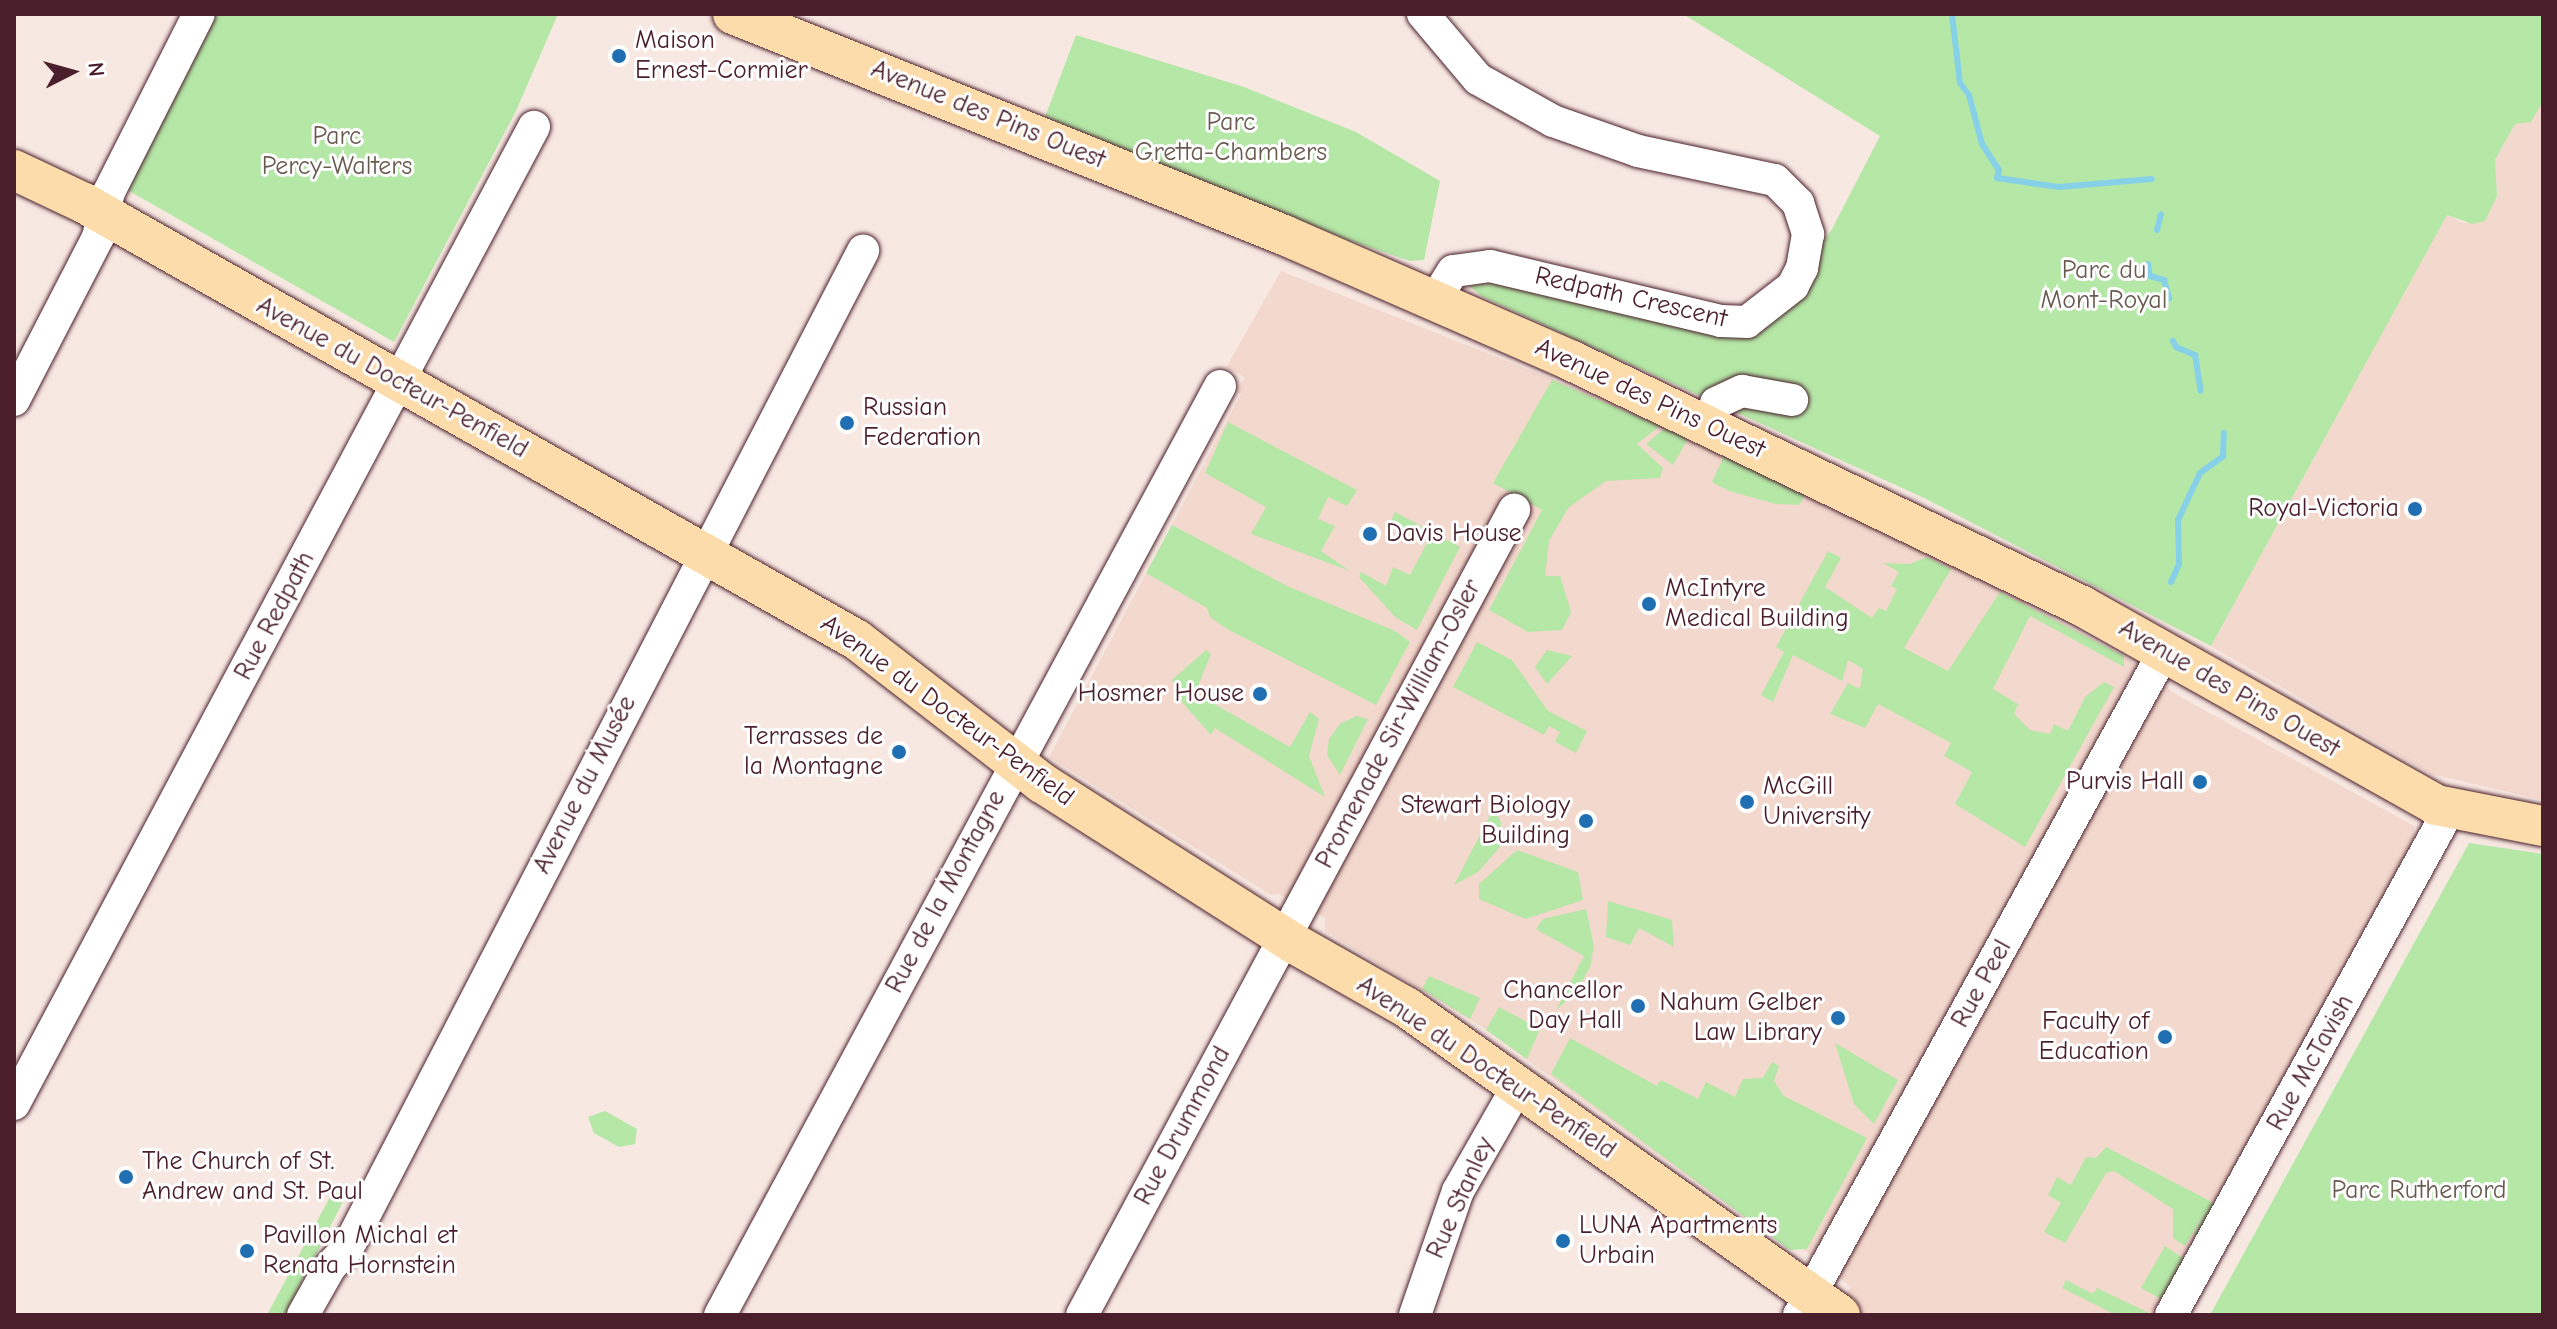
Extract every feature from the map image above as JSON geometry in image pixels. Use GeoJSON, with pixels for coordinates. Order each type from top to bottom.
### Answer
{"type":"FeatureCollection","features":[{"type":"Feature","properties":{"kind":"main road","name":"Avenue des Pins Ouest"},"geometry":{"type":"LineString","coordinates":[[733,14],[1233,214],[1434,301],[1881,506],[2164,652],[2449,810],[2543,826]]}},
{"type":"Feature","properties":{"kind":"main road","name":"Avenue du Docteur-Penfield"},"geometry":{"type":"LineString","coordinates":[[14,170],[104,215],[705,552],[869,648],[1016,762],[1285,937],[1406,1007],[1518,1086],[1816,1308]]}},
{"type":"Feature","properties":{"kind":"street"},"geometry":{"type":"LineString","coordinates":[[14,400],[98,237],[109,192],[199,14]]}},
{"type":"Feature","properties":{"kind":"street","name":"Redpath Crescent"},"geometry":{"type":"LineString","coordinates":[[1423,14],[1478,79],[1553,121],[1638,151],[1775,180],[1798,203],[1808,234],[1802,268],[1793,286],[1747,322],[1721,321],[1490,266],[1453,271],[1434,301]]}},
{"type":"Feature","properties":{"kind":"street","name":"Rue Redpath"},"geometry":{"type":"LineString","coordinates":[[14,1104],[534,127]]}},
{"type":"Feature","properties":{"kind":"street","name":"Avenue du Musée"},"geometry":{"type":"LineString","coordinates":[[303,1315],[330,1267],[347,1249],[863,251]]}},
{"type":"Feature","properties":{"kind":"street","name":"Rue de la Montagne"},"geometry":{"type":"LineString","coordinates":[[720,1315],[1220,386]]}},
{"type":"Feature","properties":{"kind":"street"},"geometry":{"type":"LineString","coordinates":[[1716,403],[1742,391],[1792,400]]}},
{"type":"Feature","properties":{"kind":"street","name":"Promenade Sir-William-Osler"},"geometry":{"type":"LineString","coordinates":[[1285,937],[1514,510]]}},
{"type":"Feature","properties":{"kind":"street","name":"Rue Peel"},"geometry":{"type":"LineString","coordinates":[[1816,1308],[2164,652]]}},
{"type":"Feature","properties":{"kind":"street","name":"Rue McTavish"},"geometry":{"type":"LineString","coordinates":[[2171,1315],[2449,810]]}},
{"type":"Feature","properties":{"kind":"street","name":"Rue Drummond"},"geometry":{"type":"LineString","coordinates":[[1082,1315],[1285,937]]}},
{"type":"Feature","properties":{"kind":"street","name":"Rue Stanley"},"geometry":{"type":"LineString","coordinates":[[1415,1315],[1458,1191],[1518,1086]]}},
{"type":"Feature","properties":{"kind":"shaded area","name":"Royal-Victoria"},"geometry":{"type":"Polygon","coordinates":[[[2543,101],[2543,800],[2431,774],[2211,646],[2447,215],[2464,223],[2485,221],[2497,196],[2495,160],[2515,124],[2524,123],[2543,101]]]}},
{"type":"Feature","properties":{"kind":"shaded area","name":"McGill University"},"geometry":{"type":"Polygon","coordinates":[[[1281,271],[1612,403],[1989,583],[2124,656],[2177,695],[2414,826],[2414,839],[2154,1315],[1834,1315],[1851,1287],[1802,1248],[1787,1248],[1482,1027],[1325,931],[1325,918],[1279,894],[1271,895],[1049,757],[1241,394],[1236,392],[1245,377],[1226,368],[1281,271]]]}},
{"type":"Feature","properties":{"kind":"green space","name":"Parc Percy-Walters"},"geometry":{"type":"Polygon","coordinates":[[[211,14],[558,14],[516,111],[394,342],[124,188],[211,14]]]}},
{"type":"Feature","properties":{"kind":"green space","name":"Parc du Mont-Royal"},"geometry":{"type":"Polygon","coordinates":[[[1683,14],[2543,14],[2543,101],[2531,122],[2515,124],[2495,160],[2497,196],[2485,221],[2473,224],[2447,215],[2211,646],[1924,498],[1483,297],[1469,286],[1503,281],[1692,331],[1739,337],[1831,231],[1880,136],[1683,14]]]}},
{"type":"Feature","properties":{"kind":"green space","name":"Parc Gretta-Chambers"},"geometry":{"type":"Polygon","coordinates":[[[1076,35],[1244,87],[1356,132],[1440,181],[1424,260],[1410,261],[1351,241],[1045,117],[1076,35]]]}},
{"type":"Feature","properties":{"kind":"green space"},"geometry":{"type":"Polygon","coordinates":[[[1552,380],[1660,426],[1637,444],[1663,468],[1660,478],[1606,481],[1568,508],[1549,541],[1545,576],[1560,576],[1571,612],[1562,630],[1528,632],[1489,610],[1542,510],[1493,483],[1552,380]]]}},
{"type":"Feature","properties":{"kind":"green space"},"geometry":{"type":"Polygon","coordinates":[[[1228,422],[1357,490],[1347,506],[1328,497],[1318,519],[1335,526],[1321,551],[1350,571],[1251,534],[1266,507],[1205,473],[1228,422]]]}},
{"type":"Feature","properties":{"kind":"green space"},"geometry":{"type":"Polygon","coordinates":[[[1665,428],[1688,439],[1673,465],[1646,444],[1665,428]]]}},
{"type":"Feature","properties":{"kind":"green space"},"geometry":{"type":"Polygon","coordinates":[[[1724,456],[1806,494],[1799,505],[1776,504],[1729,491],[1712,482],[1724,456]]]}},
{"type":"Feature","properties":{"kind":"green space"},"geometry":{"type":"Polygon","coordinates":[[[1395,512],[1460,547],[1417,630],[1395,617],[1359,577],[1361,572],[1386,586],[1393,567],[1410,575],[1427,543],[1389,525],[1395,512]]]}},
{"type":"Feature","properties":{"kind":"green space"},"geometry":{"type":"Polygon","coordinates":[[[1172,525],[1287,586],[1395,631],[1410,642],[1376,705],[1227,629],[1210,617],[1207,608],[1146,573],[1172,525]]]}},
{"type":"Feature","properties":{"kind":"green space"},"geometry":{"type":"Polygon","coordinates":[[[1828,551],[1841,558],[1825,587],[1872,618],[1879,608],[1886,611],[1897,589],[1891,586],[1899,572],[1883,563],[1910,564],[1927,557],[1951,569],[1904,648],[1948,671],[2000,592],[2124,656],[2124,667],[2030,616],[1993,689],[2018,704],[2014,714],[2030,730],[2050,734],[2054,724],[2068,731],[2085,697],[2104,682],[2114,687],[2025,847],[1955,804],[1972,772],[1944,756],[1951,743],[1878,704],[1865,728],[1830,714],[1848,683],[1860,689],[1863,669],[1848,660],[1842,681],[1793,655],[1773,702],[1761,695],[1784,652],[1776,647],[1828,551]]]}},
{"type":"Feature","properties":{"kind":"green space"},"geometry":{"type":"Polygon","coordinates":[[[1477,642],[1512,660],[1548,711],[1587,731],[1576,753],[1555,742],[1560,732],[1549,726],[1544,735],[1453,687],[1477,642]]]}},
{"type":"Feature","properties":{"kind":"green space"},"geometry":{"type":"Polygon","coordinates":[[[1206,650],[1211,654],[1196,691],[1200,696],[1290,747],[1310,712],[1319,719],[1309,756],[1325,797],[1215,728],[1211,735],[1181,701],[1172,680],[1206,650]]]}},
{"type":"Feature","properties":{"kind":"green space"},"geometry":{"type":"Polygon","coordinates":[[[1547,650],[1572,656],[1547,684],[1535,667],[1547,650]]]}},
{"type":"Feature","properties":{"kind":"green space"},"geometry":{"type":"Polygon","coordinates":[[[1356,716],[1368,719],[1340,775],[1327,755],[1329,739],[1340,724],[1356,716]]]}},
{"type":"Feature","properties":{"kind":"green space"},"geometry":{"type":"Polygon","coordinates":[[[1494,808],[1501,822],[1500,847],[1478,872],[1454,885],[1494,808]]]}},
{"type":"Feature","properties":{"kind":"green space","name":"Parc Rutherford"},"geometry":{"type":"Polygon","coordinates":[[[2469,843],[2543,854],[2543,1315],[2210,1315],[2469,843]]]}},
{"type":"Feature","properties":{"kind":"green space"},"geometry":{"type":"Polygon","coordinates":[[[1517,850],[1578,872],[1583,900],[1525,919],[1479,899],[1479,884],[1517,850]]]}},
{"type":"Feature","properties":{"kind":"green space"},"geometry":{"type":"Polygon","coordinates":[[[1608,901],[1672,920],[1674,947],[1639,928],[1630,945],[1606,937],[1608,901]]]}},
{"type":"Feature","properties":{"kind":"green space"},"geometry":{"type":"Polygon","coordinates":[[[1586,909],[1594,946],[1590,967],[1577,991],[1556,1010],[1584,956],[1536,929],[1543,919],[1586,909]]]}},
{"type":"Feature","properties":{"kind":"green space"},"geometry":{"type":"Polygon","coordinates":[[[1429,976],[1480,998],[1470,1019],[1422,989],[1429,976]]]}},
{"type":"Feature","properties":{"kind":"green space"},"geometry":{"type":"Polygon","coordinates":[[[1499,1007],[1540,1029],[1527,1059],[1486,1030],[1499,1007]]]}},
{"type":"Feature","properties":{"kind":"green space"},"geometry":{"type":"Polygon","coordinates":[[[1570,1038],[1657,1086],[1661,1080],[1698,1099],[1706,1082],[1735,1097],[1743,1079],[1763,1078],[1772,1062],[1779,1066],[1774,1081],[1784,1096],[1867,1138],[1807,1249],[1790,1250],[1551,1074],[1570,1038]]]}},
{"type":"Feature","properties":{"kind":"green space"},"geometry":{"type":"Polygon","coordinates":[[[1835,1043],[1898,1080],[1874,1124],[1854,1104],[1835,1043]]]}},
{"type":"Feature","properties":{"kind":"green space"},"geometry":{"type":"Polygon","coordinates":[[[605,1111],[637,1129],[635,1144],[619,1147],[594,1133],[588,1117],[605,1111]]]}},
{"type":"Feature","properties":{"kind":"green space"},"geometry":{"type":"Polygon","coordinates":[[[2106,1147],[2210,1201],[2215,1206],[2198,1237],[2193,1235],[2206,1209],[2185,1246],[2173,1238],[2173,1209],[2114,1171],[2106,1173],[2065,1243],[2044,1232],[2061,1203],[2048,1195],[2057,1177],[2071,1185],[2086,1157],[2096,1158],[2106,1147]]]}},
{"type":"Feature","properties":{"kind":"green space"},"geometry":{"type":"Polygon","coordinates":[[[337,1184],[349,1190],[285,1315],[267,1315],[337,1184]]]}},
{"type":"Feature","properties":{"kind":"green space"},"geometry":{"type":"Polygon","coordinates":[[[2165,1246],[2186,1260],[2163,1300],[2141,1288],[2165,1246]]]}},
{"type":"Feature","properties":{"kind":"green space"},"geometry":{"type":"Polygon","coordinates":[[[2066,1280],[2093,1294],[2097,1288],[2149,1313],[2116,1315],[2062,1288],[2066,1280]]]}},
{"type":"Feature","properties":{"kind":"waterway"},"geometry":{"type":"LineString","coordinates":[[1952,14],[1960,83],[1969,95],[1982,144],[1999,170],[1997,178],[2059,187],[2152,179]]}},
{"type":"Feature","properties":{"kind":"waterway"},"geometry":{"type":"LineString","coordinates":[[2157,230],[2161,214]]}},
{"type":"Feature","properties":{"kind":"waterway"},"geometry":{"type":"LineString","coordinates":[[2148,264],[2150,276],[2164,280],[2169,298]]}},
{"type":"Feature","properties":{"kind":"waterway"},"geometry":{"type":"LineString","coordinates":[[2173,341],[2176,347],[2195,355],[2201,391]]}},
{"type":"Feature","properties":{"kind":"waterway"},"geometry":{"type":"LineString","coordinates":[[2171,582],[2179,564],[2178,520],[2200,473],[2223,456],[2224,433]]}},
{"type":"Feature","properties":{"kind":"place","name":"Maison Ernest-Cormier"},"geometry":{"type":"Point","coordinates":[619,56]}},
{"type":"Feature","properties":{"kind":"place","name":"Russian Federation"},"geometry":{"type":"Point","coordinates":[847,423]}},
{"type":"Feature","properties":{"kind":"place","name":"Royal-Victoria"},"geometry":{"type":"Point","coordinates":[2415,509]}},
{"type":"Feature","properties":{"kind":"place","name":"Davis House"},"geometry":{"type":"Point","coordinates":[1370,534]}},
{"type":"Feature","properties":{"kind":"place","name":"McIntyre Medical Building"},"geometry":{"type":"Point","coordinates":[1649,604]}},
{"type":"Feature","properties":{"kind":"place","name":"Hosmer House"},"geometry":{"type":"Point","coordinates":[1260,694]}},
{"type":"Feature","properties":{"kind":"place","name":"Terrasses de la Montagne"},"geometry":{"type":"Point","coordinates":[899,752]}},
{"type":"Feature","properties":{"kind":"place","name":"Purvis Hall"},"geometry":{"type":"Point","coordinates":[2200,782]}},
{"type":"Feature","properties":{"kind":"place","name":"McGill University"},"geometry":{"type":"Point","coordinates":[1747,802]}},
{"type":"Feature","properties":{"kind":"place","name":"Stewart Biology Building"},"geometry":{"type":"Point","coordinates":[1586,821]}},
{"type":"Feature","properties":{"kind":"place","name":"Chancellor Day Hall"},"geometry":{"type":"Point","coordinates":[1638,1006]}},
{"type":"Feature","properties":{"kind":"place","name":"Nahum Gelber Law Library"},"geometry":{"type":"Point","coordinates":[1838,1018]}},
{"type":"Feature","properties":{"kind":"place","name":"Faculty of Education"},"geometry":{"type":"Point","coordinates":[2165,1037]}},
{"type":"Feature","properties":{"kind":"place","name":"The Church of St. Andrew and St. Paul"},"geometry":{"type":"Point","coordinates":[126,1177]}},
{"type":"Feature","properties":{"kind":"place","name":"LUNA Apartments Urbain"},"geometry":{"type":"Point","coordinates":[1563,1241]}},
{"type":"Feature","properties":{"kind":"place","name":"Pavillon Michal et Renata Hornstein"},"geometry":{"type":"Point","coordinates":[247,1251]}}]}
